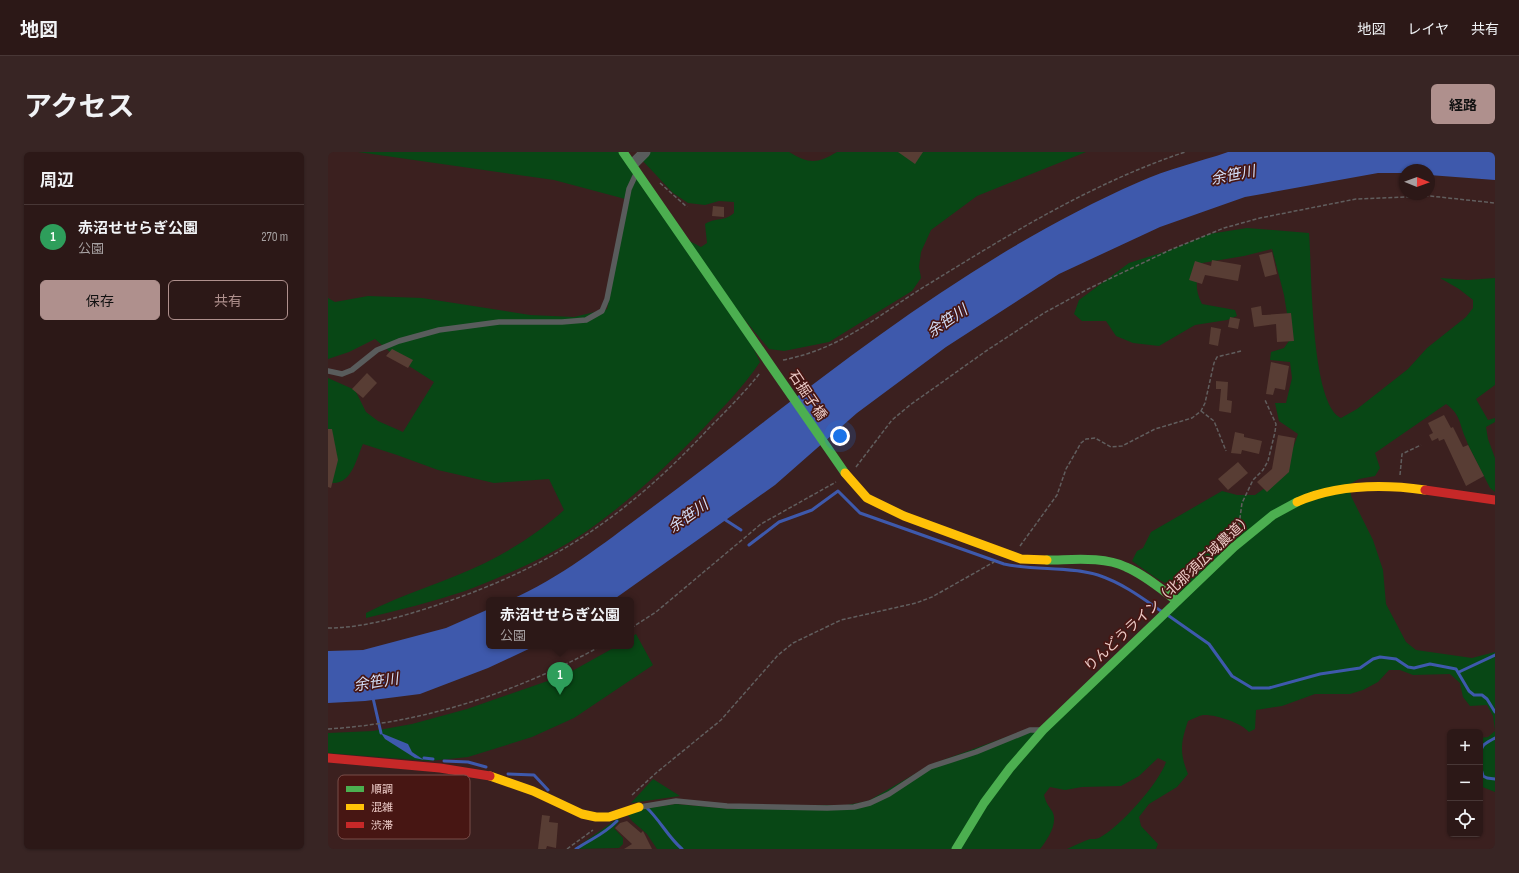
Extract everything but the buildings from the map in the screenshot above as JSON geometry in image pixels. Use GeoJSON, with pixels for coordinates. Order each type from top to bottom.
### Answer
{"type":"FeatureCollection","features":[{"type":"Feature","properties":{"kind":"street","name":"石掘子橋"},"geometry":{"type":"LineString","coordinates":[[623,152],[845,474],[860,492],[878,504],[1010,556],[1021,559],[1048,561],[1102,561],[1125,566],[1146,577],[1177,601]]}},
{"type":"Feature","properties":{"kind":"street"},"geometry":{"type":"LineString","coordinates":[[635,168],[645,152]]}},
{"type":"Feature","properties":{"kind":"street","name":"りんどうライン（北那須広域農道）"},"geometry":{"type":"LineString","coordinates":[[956,849],[984,803],[1010,768],[1043,730],[1243,539],[1263,522],[1287,506],[1313,496],[1341,488],[1365,485],[1399,487],[1495,500]]}},
{"type":"Feature","properties":{"kind":"street"},"geometry":{"type":"LineString","coordinates":[[328,758],[434,767],[480,774],[527,788],[582,814],[609,817],[639,807]]}},
{"type":"Feature","properties":{"kind":"lane"},"geometry":{"type":"LineString","coordinates":[[328,371],[342,374],[352,370],[378,350],[399,341],[438,330],[499,322],[562,322],[586,320],[602,311],[608,299],[629,189],[635,168]]}},
{"type":"Feature","properties":{"kind":"lane"},"geometry":{"type":"LineString","coordinates":[[639,807],[676,801],[728,806],[827,808],[854,807],[870,803],[889,794],[930,767],[976,752],[1030,730],[1043,730]]}},
{"type":"Feature","properties":{"kind":"path"},"geometry":{"type":"LineString","coordinates":[[328,628],[370,622],[415,613],[506,580],[547,560],[592,532],[626,507],[676,464],[754,380],[768,362],[813,353],[839,342],[871,323],[921,288],[1009,234],[1061,206],[1136,171],[1185,152]]}},
{"type":"Feature","properties":{"kind":"path"},"geometry":{"type":"LineString","coordinates":[[658,181],[687,207]]}},
{"type":"Feature","properties":{"kind":"path"},"geometry":{"type":"LineString","coordinates":[[634,626],[656,612],[762,524],[845,474],[860,463],[892,420],[910,405],[986,351],[1050,310],[1088,289],[1170,250],[1224,228],[1260,218],[1356,199],[1430,196],[1495,203]]}},
{"type":"Feature","properties":{"kind":"path"},"geometry":{"type":"LineString","coordinates":[[624,812],[632,795],[642,785],[721,720],[778,656],[794,643],[841,620],[916,603],[932,597],[1010,556],[1052,503],[1076,450],[1086,439],[1095,438],[1111,447],[1122,446],[1155,429],[1188,420],[1201,411],[1205,403],[1214,363],[1217,358],[1241,351]]}},
{"type":"Feature","properties":{"kind":"path"},"geometry":{"type":"LineString","coordinates":[[1243,539],[1240,531],[1239,520],[1242,503],[1253,480],[1268,462],[1275,432],[1276,424],[1265,400]]}},
{"type":"Feature","properties":{"kind":"path"},"geometry":{"type":"LineString","coordinates":[[1201,411],[1214,421],[1226,451]]}},
{"type":"Feature","properties":{"kind":"path"},"geometry":{"type":"LineString","coordinates":[[1399,487],[1402,454],[1421,445]]}},
{"type":"Feature","properties":{"kind":"path"},"geometry":{"type":"LineString","coordinates":[[328,729],[369,727],[466,704],[560,668],[595,649]]}},
{"type":"Feature","properties":{"kind":"path"},"geometry":{"type":"LineString","coordinates":[[567,849],[594,829]]}},
{"type":"Feature","properties":{"kind":"green space"},"geometry":{"type":"Polygon","coordinates":[[[358,152],[619,152],[678,235],[701,247],[707,243],[705,224],[727,218],[734,213],[734,202],[719,201],[705,205],[688,203],[673,193],[641,159],[648,152],[789,152],[802,159],[813,161],[824,159],[837,152],[1086,152],[977,196],[931,230],[921,252],[919,267],[921,278],[912,291],[829,342],[784,351],[769,349],[734,307],[760,362],[739,390],[699,433],[631,497],[602,520],[573,540],[544,557],[512,572],[453,595],[366,618],[366,613],[380,606],[470,570],[495,558],[516,546],[564,510],[549,479],[494,483],[438,470],[363,444],[349,475],[338,483],[331,483],[328,432],[328,378],[355,390],[366,412],[378,421],[403,432],[434,382],[398,359],[375,339],[349,352],[328,359],[328,298],[335,302],[368,296],[422,298],[530,315],[574,317],[607,309],[629,200],[554,180],[358,152]]]}},
{"type":"Feature","properties":{"kind":"green space"},"geometry":{"type":"Polygon","coordinates":[[[1247,228],[1309,233],[1314,333],[1318,362],[1323,388],[1331,407],[1341,418],[1357,409],[1408,369],[1427,348],[1466,317],[1473,308],[1473,300],[1459,289],[1440,278],[1468,280],[1495,278],[1495,385],[1476,399],[1488,420],[1495,418],[1495,422],[1486,427],[1488,439],[1495,458],[1495,492],[1490,488],[1474,457],[1457,415],[1446,404],[1375,453],[1380,468],[1375,476],[1359,479],[1350,484],[1351,496],[1373,540],[1383,570],[1386,604],[1406,642],[1416,650],[1472,658],[1495,652],[1495,730],[1493,716],[1487,705],[1470,706],[1463,697],[1460,683],[1450,674],[1413,675],[1400,670],[1389,670],[1378,682],[1363,690],[1350,694],[1315,694],[1282,706],[1256,710],[1255,729],[1249,732],[1235,722],[1214,716],[1203,715],[1188,721],[1184,735],[1182,753],[1188,774],[1177,787],[1149,804],[1139,817],[1141,826],[1158,844],[1156,849],[1067,849],[1090,839],[1099,838],[1128,815],[1156,781],[1162,771],[1166,762],[1158,758],[1139,776],[1121,786],[1082,787],[1065,790],[1050,787],[1044,795],[1046,802],[1054,816],[1054,821],[1046,841],[1040,849],[657,849],[647,834],[632,821],[628,815],[633,810],[676,804],[732,809],[751,805],[847,805],[868,801],[932,764],[1031,728],[1050,727],[1191,580],[1171,586],[1156,578],[1132,561],[1137,551],[1143,548],[1151,532],[1222,491],[1237,495],[1255,495],[1275,481],[1287,465],[1298,434],[1279,421],[1275,403],[1286,403],[1292,378],[1290,362],[1270,360],[1271,352],[1284,348],[1291,338],[1284,295],[1272,249],[1244,256],[1202,263],[1198,274],[1197,288],[1199,299],[1202,304],[1235,310],[1237,316],[1227,320],[1195,325],[1159,346],[1133,343],[1116,336],[1106,321],[1082,321],[1074,314],[1079,300],[1129,263],[1170,250],[1209,234],[1247,228]]]}},
{"type":"Feature","properties":{"kind":"green space"},"geometry":{"type":"Polygon","coordinates":[[[636,634],[653,665],[574,718],[532,737],[468,757],[429,761],[328,753],[328,733],[373,731],[412,724],[467,709],[565,675],[612,649],[634,649],[634,635],[636,634]]]}},
{"type":"Feature","properties":{"kind":"green space"},"geometry":{"type":"Polygon","coordinates":[[[1495,731],[1495,792],[1483,787],[1483,738],[1488,737],[1495,731]]]}},
{"type":"Feature","properties":{"kind":"green space"},"geometry":{"type":"Polygon","coordinates":[[[653,779],[680,796],[631,803],[653,779]]]}},
{"type":"Feature","properties":{"kind":"green space"},"geometry":{"type":"Polygon","coordinates":[[[617,819],[620,820],[614,828],[623,838],[623,844],[619,848],[574,849],[617,819]]]}},
{"type":"Feature","properties":{"kind":"water","name":"余笹川"},"geometry":{"type":"Polygon","coordinates":[[[1228,152],[1495,152],[1495,180],[1435,175],[1435,164],[1399,164],[1399,173],[1378,173],[1245,197],[1160,227],[1059,274],[946,347],[857,413],[775,485],[617,597],[516,597],[564,571],[597,548],[809,387],[944,290],[1039,232],[1088,206],[1150,177],[1228,152]]]}},
{"type":"Feature","properties":{"kind":"water","name":"余笹川"},"geometry":{"type":"Polygon","coordinates":[[[486,610],[486,649],[529,649],[488,668],[420,694],[365,701],[328,703],[328,651],[363,650],[446,628],[486,610]]]}},
{"type":"Feature","properties":{"kind":"water"},"geometry":{"type":"Polygon","coordinates":[[[381,733],[408,744],[412,752],[424,760],[415,758],[385,739],[381,733]]]}},
{"type":"Feature","properties":{"kind":"waterway"},"geometry":{"type":"LineString","coordinates":[[749,545],[779,522],[812,510],[838,491],[860,513],[1004,564],[1075,570],[1098,575],[1123,586],[1161,611]]}},
{"type":"Feature","properties":{"kind":"waterway"},"geometry":{"type":"LineString","coordinates":[[724,519],[741,530]]}},
{"type":"Feature","properties":{"kind":"waterway"},"geometry":{"type":"LineString","coordinates":[[1169,616],[1209,644],[1232,676],[1252,688],[1269,688],[1320,674],[1360,668],[1373,659],[1380,657],[1396,659],[1408,667],[1414,668],[1430,664],[1456,669],[1469,691],[1474,695],[1482,695],[1487,699],[1495,712]]}},
{"type":"Feature","properties":{"kind":"waterway"},"geometry":{"type":"LineString","coordinates":[[1459,672],[1495,655]]}},
{"type":"Feature","properties":{"kind":"waterway","name":"余笹川"},"geometry":{"type":"LineString","coordinates":[[373,698],[381,733]]}},
{"type":"Feature","properties":{"kind":"waterway"},"geometry":{"type":"LineString","coordinates":[[1483,746],[1495,738]]}},
{"type":"Feature","properties":{"kind":"waterway"},"geometry":{"type":"LineString","coordinates":[[424,758],[433,759]]}},
{"type":"Feature","properties":{"kind":"waterway"},"geometry":{"type":"LineString","coordinates":[[444,761],[468,762],[486,767]]}},
{"type":"Feature","properties":{"kind":"waterway"},"geometry":{"type":"LineString","coordinates":[[508,774],[534,775],[548,790]]}},
{"type":"Feature","properties":{"kind":"waterway"},"geometry":{"type":"LineString","coordinates":[[1483,776],[1495,779]]}},
{"type":"Feature","properties":{"kind":"waterway"},"geometry":{"type":"LineString","coordinates":[[646,807],[682,849]]}},
{"type":"Feature","properties":{"kind":"waterway"},"geometry":{"type":"LineString","coordinates":[[576,849],[602,834],[617,821]]}},
{"type":"Feature","properties":{"kind":"traffic: fast"},"geometry":{"type":"LineString","coordinates":[[623,152],[845,473]]}},
{"type":"Feature","properties":{"kind":"traffic: fast"},"geometry":{"type":"LineString","coordinates":[[956,849],[984,803],[1010,768],[1043,730],[1234,547],[1273,515],[1297,502]]}},
{"type":"Feature","properties":{"kind":"traffic: fast"},"geometry":{"type":"LineString","coordinates":[[1047,560],[1087,559],[1107,561],[1117,564],[1126,567],[1153,582],[1177,601]]}},
{"type":"Feature","properties":{"kind":"traffic: slow"},"geometry":{"type":"LineString","coordinates":[[845,473],[867,498],[904,516],[1021,559],[1047,560]]}},
{"type":"Feature","properties":{"kind":"traffic: slow"},"geometry":{"type":"LineString","coordinates":[[1297,502],[1328,492],[1360,487],[1376,486],[1425,490]]}},
{"type":"Feature","properties":{"kind":"traffic: slow"},"geometry":{"type":"LineString","coordinates":[[490,776],[533,791],[582,814],[596,817],[609,817],[639,807]]}},
{"type":"Feature","properties":{"kind":"traffic: jam"},"geometry":{"type":"LineString","coordinates":[[1425,490],[1495,500]]}},
{"type":"Feature","properties":{"kind":"traffic: jam"},"geometry":{"type":"LineString","coordinates":[[328,758],[440,768],[490,776]]}},
{"type":"Feature","properties":{"kind":"place","name":"赤沼せせらぎ公園"},"geometry":{"type":"Point","coordinates":[560,695]}}]}
